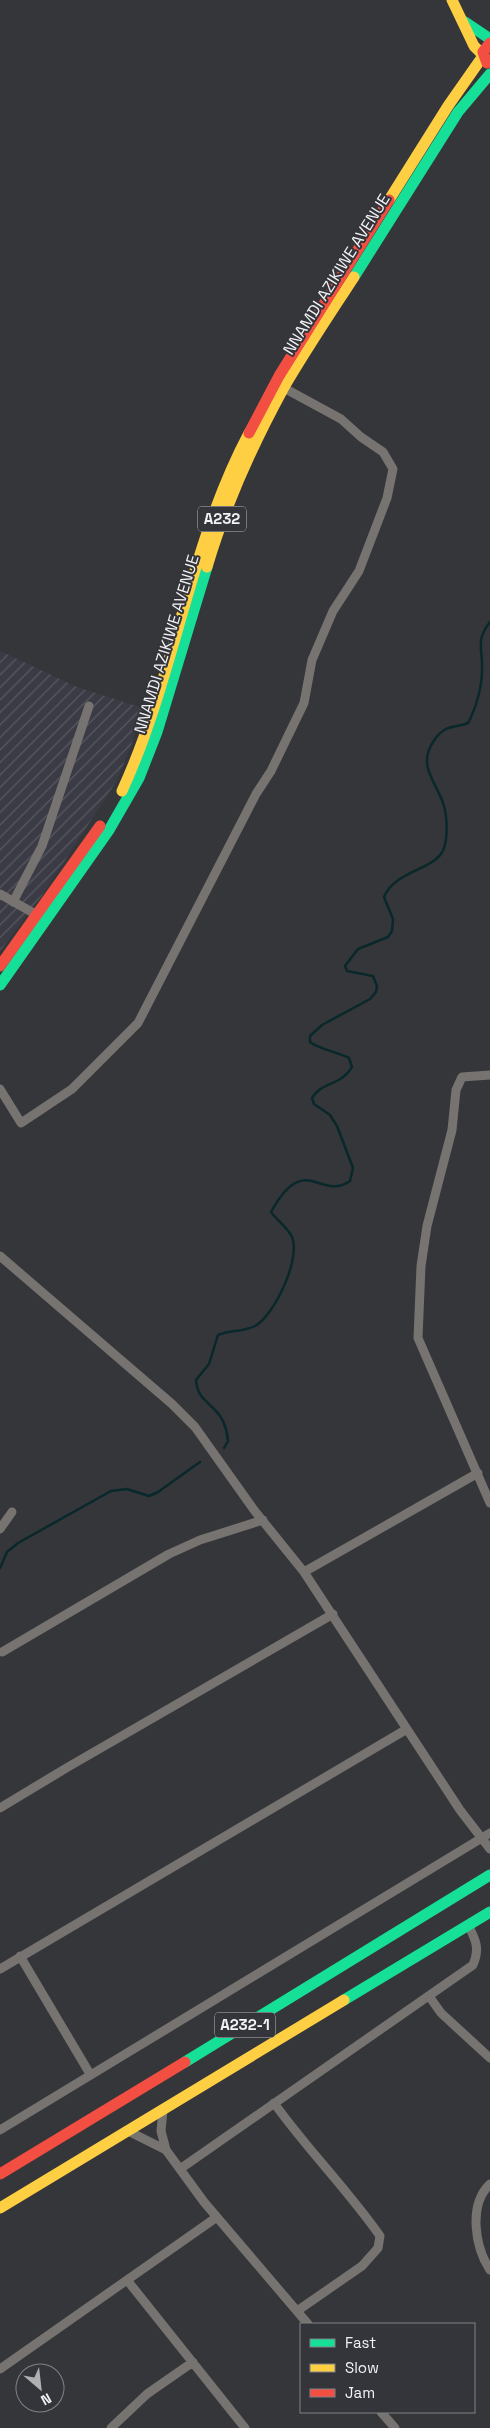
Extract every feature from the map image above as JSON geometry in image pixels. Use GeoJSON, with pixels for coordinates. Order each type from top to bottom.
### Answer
{"type":"FeatureCollection","features":[{"type":"Feature","properties":{"kind":"main road"},"geometry":{"type":"LineString","coordinates":[[452,0],[474,46],[485,59]]}},
{"type":"Feature","properties":{"kind":"main road"},"geometry":{"type":"LineString","coordinates":[[462,19],[470,27],[490,39]]}},
{"type":"Feature","properties":{"kind":"main road","name":"A232"},"geometry":{"type":"LineString","coordinates":[[485,59],[484,49],[490,43]]}},
{"type":"Feature","properties":{"kind":"main road","name":"NNAMDI AZIKIWE AVENUE"},"geometry":{"type":"LineString","coordinates":[[0,966],[103,822],[130,774],[153,712],[203,540],[238,454],[258,415],[315,318],[448,106],[485,59]]}},
{"type":"Feature","properties":{"kind":"main road","name":"NNAMDI AZIKIWE AVENUE"},"geometry":{"type":"LineString","coordinates":[[0,985],[109,830],[139,778],[157,732],[219,527],[262,430],[284,388],[458,112],[490,74]]}},
{"type":"Feature","properties":{"kind":"main road","name":"A232-1"},"geometry":{"type":"LineString","coordinates":[[0,2174],[377,1946],[490,1874]]}},
{"type":"Feature","properties":{"kind":"main road","name":"A232-1"},"geometry":{"type":"LineString","coordinates":[[0,2208],[468,1925],[488,1915]]}},
{"type":"Feature","properties":{"kind":"street"},"geometry":{"type":"LineString","coordinates":[[0,1089],[21,1123],[72,1089],[138,1023],[256,794],[271,771],[304,703],[312,660],[333,611],[359,571],[387,498],[392,469],[383,452],[361,437],[341,419],[284,388]]}},
{"type":"Feature","properties":{"kind":"street"},"geometry":{"type":"LineString","coordinates":[[13,902],[42,846],[89,706]]}},
{"type":"Feature","properties":{"kind":"street"},"geometry":{"type":"LineString","coordinates":[[0,894],[37,915]]}},
{"type":"Feature","properties":{"kind":"street"},"geometry":{"type":"LineString","coordinates":[[490,1075],[462,1078],[456,1090],[452,1130],[427,1226],[418,1310],[418,1338],[490,1503]]}},
{"type":"Feature","properties":{"kind":"street"},"geometry":{"type":"LineString","coordinates":[[0,1256],[172,1404],[195,1427],[263,1520],[304,1572],[460,1810],[490,1849]]}},
{"type":"Feature","properties":{"kind":"street"},"geometry":{"type":"LineString","coordinates":[[304,1572],[478,1472]]}},
{"type":"Feature","properties":{"kind":"street"},"geometry":{"type":"LineString","coordinates":[[0,1529],[12,1512]]}},
{"type":"Feature","properties":{"kind":"street"},"geometry":{"type":"LineString","coordinates":[[2,1652],[169,1554],[200,1540],[263,1520]]}},
{"type":"Feature","properties":{"kind":"street"},"geometry":{"type":"LineString","coordinates":[[0,1808],[333,1614]]}},
{"type":"Feature","properties":{"kind":"street"},"geometry":{"type":"LineString","coordinates":[[0,1969],[407,1729]]}},
{"type":"Feature","properties":{"kind":"street"},"geometry":{"type":"LineString","coordinates":[[0,2130],[490,1833]]}},
{"type":"Feature","properties":{"kind":"street"},"geometry":{"type":"LineString","coordinates":[[180,2169],[473,1965],[478,1954],[477,1942],[468,1925]]}},
{"type":"Feature","properties":{"kind":"street"},"geometry":{"type":"LineString","coordinates":[[20,1956],[90,2074]]}},
{"type":"Feature","properties":{"kind":"street"},"geometry":{"type":"LineString","coordinates":[[429,1996],[441,2013],[490,2058]]}},
{"type":"Feature","properties":{"kind":"street"},"geometry":{"type":"LineString","coordinates":[[274,2103],[300,2139],[341,2185],[380,2236],[378,2248],[362,2266],[297,2311]]}},
{"type":"Feature","properties":{"kind":"street"},"geometry":{"type":"LineString","coordinates":[[163,2110],[161,2130],[166,2150],[217,2217],[307,2323]]}},
{"type":"Feature","properties":{"kind":"street"},"geometry":{"type":"LineString","coordinates":[[128,2131],[166,2150]]}},
{"type":"Feature","properties":{"kind":"street"},"geometry":{"type":"LineString","coordinates":[[490,2184],[480,2199],[476,2223],[478,2240],[490,2270]]}},
{"type":"Feature","properties":{"kind":"street"},"geometry":{"type":"LineString","coordinates":[[0,2369],[217,2217]]}},
{"type":"Feature","properties":{"kind":"street"},"geometry":{"type":"LineString","coordinates":[[128,2280],[246,2428]]}},
{"type":"Feature","properties":{"kind":"street"},"geometry":{"type":"LineString","coordinates":[[113,2427],[147,2394],[193,2362]]}},
{"type":"Feature","properties":{"kind":"street"},"geometry":{"type":"LineString","coordinates":[[382,2413],[395,2428]]}},
{"type":"Feature","properties":{"kind":"shaded area"},"geometry":{"type":"Polygon","coordinates":[[[0,651],[77,687],[143,708],[130,749],[116,782],[41,897],[0,951],[0,651]]]}},
{"type":"Feature","properties":{"kind":"waterway"},"geometry":{"type":"LineString","coordinates":[[224,1448],[228,1441],[224,1424],[217,1412],[199,1393],[196,1380],[209,1364],[218,1335],[255,1326],[270,1311],[285,1285],[293,1257],[294,1245],[289,1232],[271,1212],[283,1194],[293,1184],[303,1180],[330,1186],[339,1186],[350,1181],[353,1168],[337,1126],[330,1115],[314,1104],[312,1098],[321,1089],[343,1077],[352,1067],[349,1058],[323,1049],[310,1042],[310,1036],[322,1025],[370,999],[376,992],[377,986],[373,976],[347,971],[345,966],[358,949],[388,937],[392,931],[393,919],[384,897],[389,888],[406,875],[433,861],[444,848],[447,832],[446,816],[441,797],[430,774],[427,759],[434,740],[438,735],[448,728],[468,723],[471,717],[481,683],[481,640],[490,622]]}},
{"type":"Feature","properties":{"kind":"waterway"},"geometry":{"type":"LineString","coordinates":[[0,1568],[7,1552],[18,1543],[111,1491],[127,1489],[149,1496],[158,1492],[200,1462]]}},
{"type":"Feature","properties":{"kind":"traffic: fast"},"geometry":{"type":"LineString","coordinates":[[465,22],[490,39]]}},
{"type":"Feature","properties":{"kind":"traffic: fast"},"geometry":{"type":"LineString","coordinates":[[354,277],[458,112],[490,74]]}},
{"type":"Feature","properties":{"kind":"traffic: fast"},"geometry":{"type":"LineString","coordinates":[[0,985],[109,830],[139,778],[157,732],[207,567]]}},
{"type":"Feature","properties":{"kind":"traffic: fast"},"geometry":{"type":"LineString","coordinates":[[185,2062],[490,1875]]}},
{"type":"Feature","properties":{"kind":"traffic: fast"},"geometry":{"type":"LineString","coordinates":[[344,2000],[490,1912]]}},
{"type":"Feature","properties":{"kind":"traffic: slow"},"geometry":{"type":"LineString","coordinates":[[452,0],[474,46],[483,55]]}},
{"type":"Feature","properties":{"kind":"traffic: slow"},"geometry":{"type":"LineString","coordinates":[[389,200],[448,106],[483,56]]}},
{"type":"Feature","properties":{"kind":"traffic: slow"},"geometry":{"type":"LineString","coordinates":[[207,567],[231,499],[250,454],[283,389],[354,277]]}},
{"type":"Feature","properties":{"kind":"traffic: slow"},"geometry":{"type":"LineString","coordinates":[[122,791],[156,702],[211,520],[228,476],[249,433]]}},
{"type":"Feature","properties":{"kind":"traffic: slow"},"geometry":{"type":"LineString","coordinates":[[0,2208],[344,2000]]}},
{"type":"Feature","properties":{"kind":"traffic: jam"},"geometry":{"type":"LineString","coordinates":[[487,63],[483,52],[490,43]]}},
{"type":"Feature","properties":{"kind":"traffic: jam"},"geometry":{"type":"LineString","coordinates":[[249,433],[279,376],[389,200]]}},
{"type":"Feature","properties":{"kind":"traffic: jam"},"geometry":{"type":"LineString","coordinates":[[0,966],[100,826]]}},
{"type":"Feature","properties":{"kind":"traffic: jam"},"geometry":{"type":"LineString","coordinates":[[0,2174],[185,2062]]}}]}
